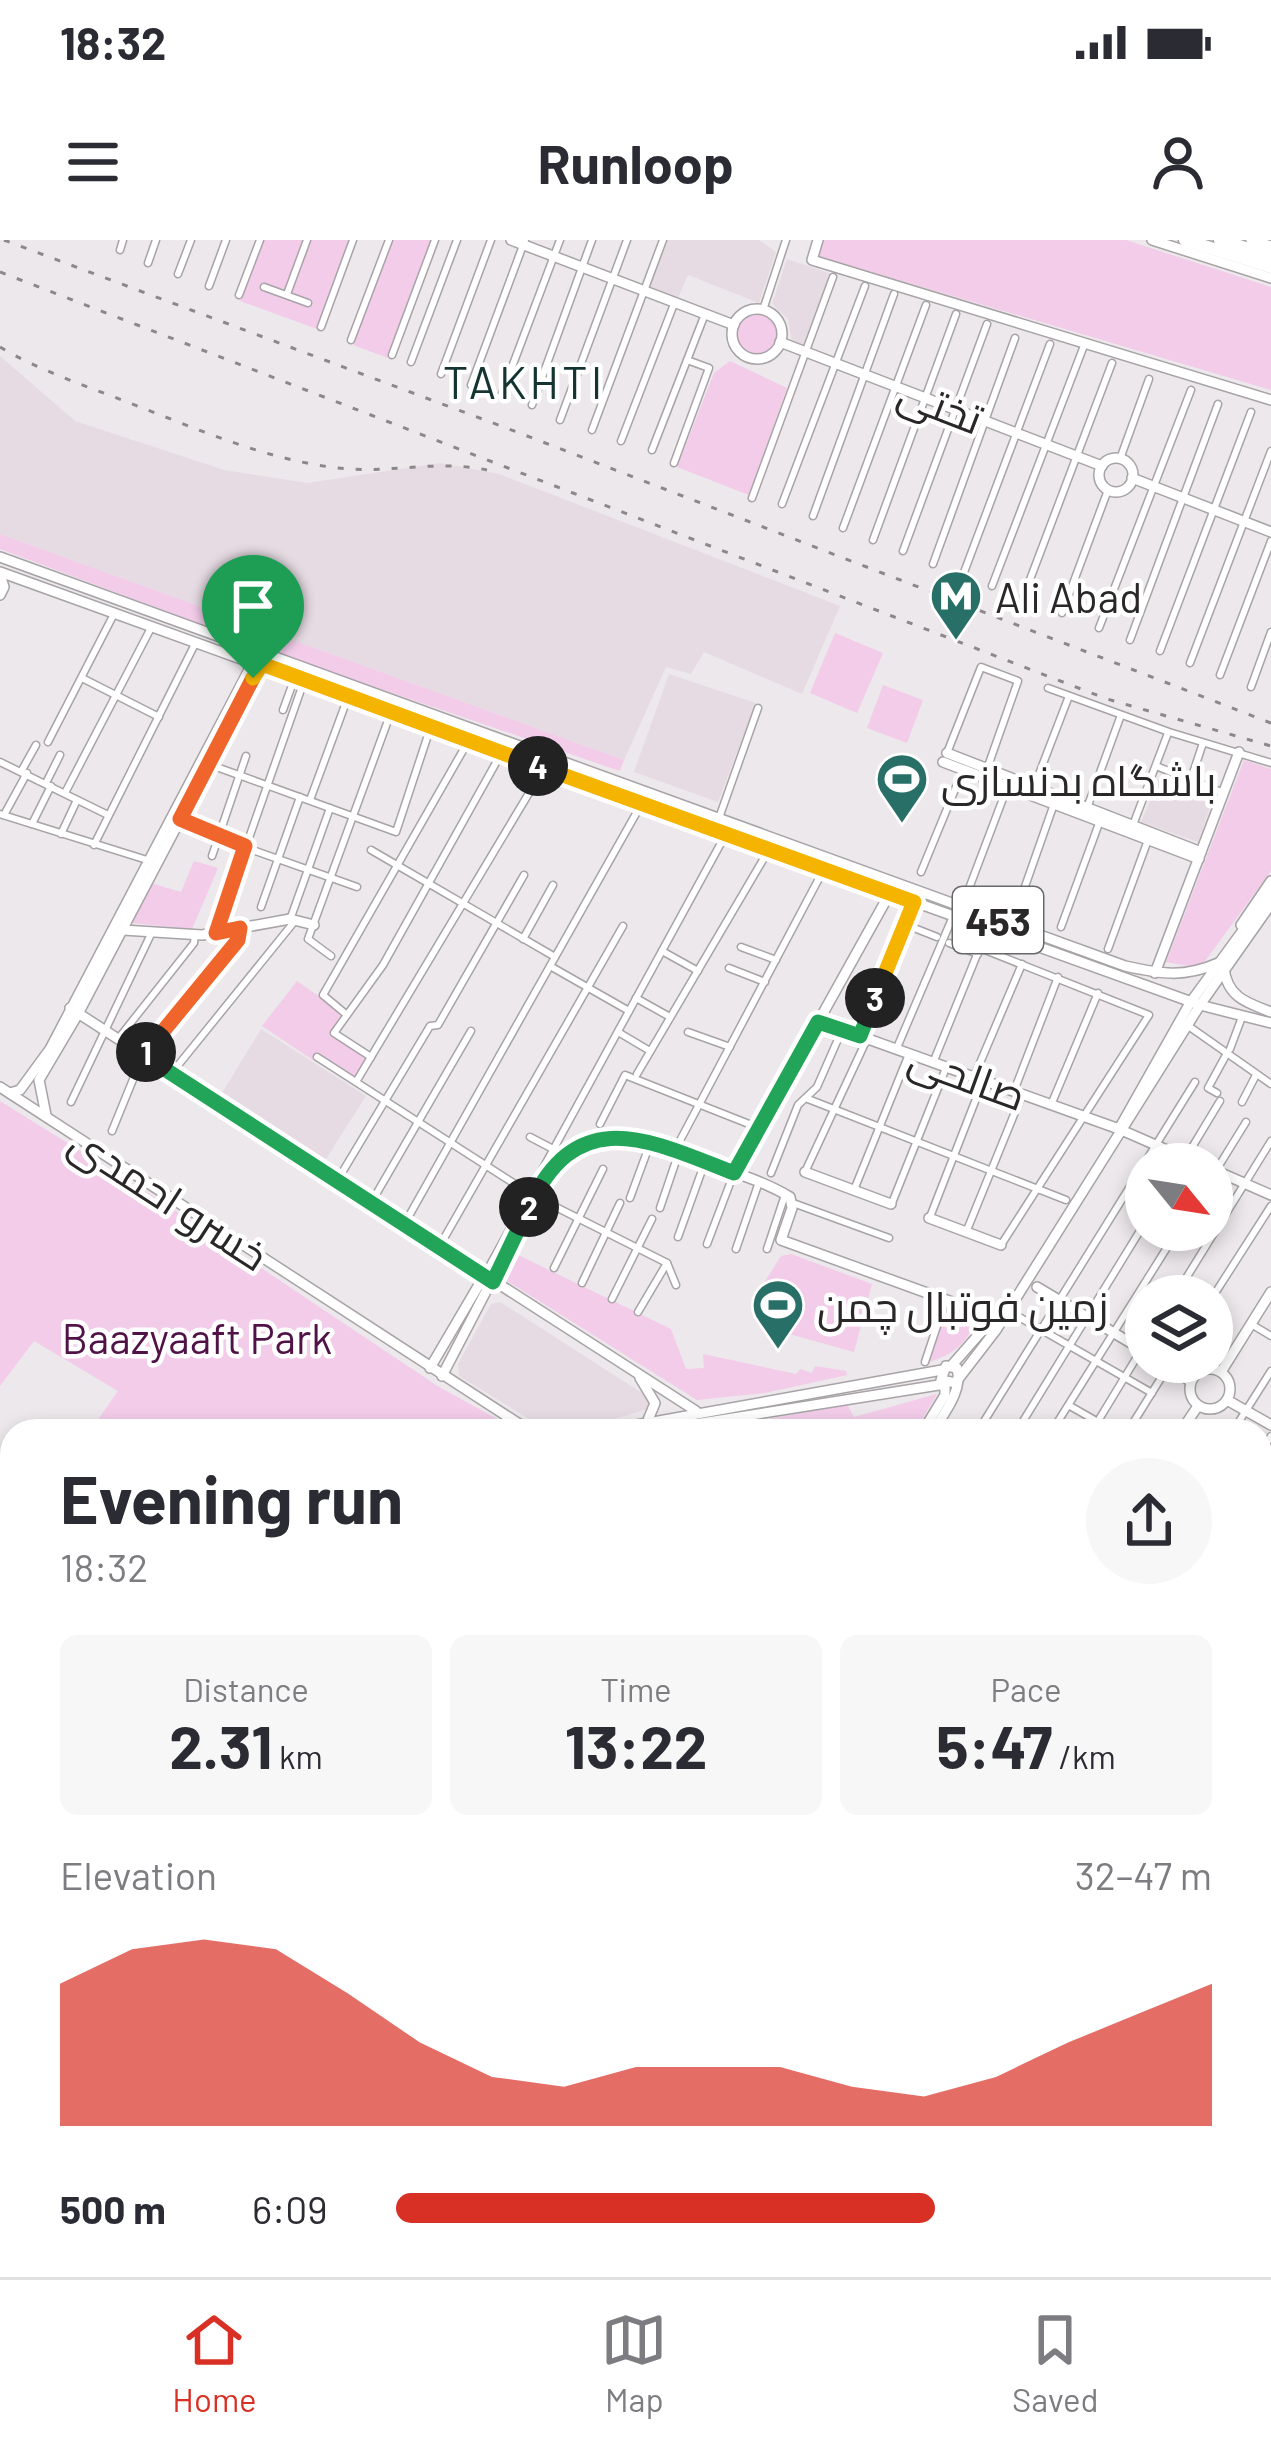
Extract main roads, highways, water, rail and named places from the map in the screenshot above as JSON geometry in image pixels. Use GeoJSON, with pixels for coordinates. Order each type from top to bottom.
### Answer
{"type":"FeatureCollection","features":[{"type":"Feature","properties":{"kind":"highway"},"geometry":{"type":"LineString","coordinates":[[1185,240],[1271,267]]}},
{"type":"Feature","properties":{"kind":"highway"},"geometry":{"type":"LineString","coordinates":[[1220,240],[1271,256]]}},
{"type":"Feature","properties":{"kind":"main road"},"geometry":{"type":"LineString","coordinates":[[512,240],[734,325]]}},
{"type":"Feature","properties":{"kind":"main road"},"geometry":{"type":"LineString","coordinates":[[818,240],[812,260],[1271,400]]}},
{"type":"Feature","properties":{"kind":"main road"},"geometry":{"type":"LineString","coordinates":[[1152,240],[1271,278]]}},
{"type":"Feature","properties":{"kind":"main road"},"geometry":{"type":"LineString","coordinates":[[1251,240],[1271,246]]}},
{"type":"Feature","properties":{"kind":"main road"},"geometry":{"type":"LineString","coordinates":[[764,310],[777,319],[780,343],[765,357],[750,358],[733,341],[734,325],[742,314],[764,310]]}},
{"type":"Feature","properties":{"kind":"main road","name":"تختی"},"geometry":{"type":"LineString","coordinates":[[780,343],[1102,466]]}},
{"type":"Feature","properties":{"kind":"main road"},"geometry":{"type":"LineString","coordinates":[[1120,459],[1128,464],[1132,478],[1123,490],[1108,490],[1100,482],[1102,466],[1120,459]]}},
{"type":"Feature","properties":{"kind":"main road"},"geometry":{"type":"LineString","coordinates":[[1132,478],[1271,536]]}},
{"type":"Feature","properties":{"kind":"main road","name":"453"},"geometry":{"type":"LineString","coordinates":[[0,557],[260,657],[1125,966],[1174,975],[1221,966]]}},
{"type":"Feature","properties":{"kind":"main road"},"geometry":{"type":"LineString","coordinates":[[0,573],[4,587],[0,595]]}},
{"type":"Feature","properties":{"kind":"main road","name":"453"},"geometry":{"type":"LineString","coordinates":[[0,573],[197,642],[260,657],[300,679],[1195,1004]]}},
{"type":"Feature","properties":{"kind":"main road"},"geometry":{"type":"LineString","coordinates":[[24,1102],[123,930],[260,657]]}},
{"type":"Feature","properties":{"kind":"main road"},"geometry":{"type":"LineString","coordinates":[[74,1011],[147,860],[260,657]]}},
{"type":"Feature","properties":{"kind":"main road"},"geometry":{"type":"LineString","coordinates":[[1155,973],[1239,752]]}},
{"type":"Feature","properties":{"kind":"main road"},"geometry":{"type":"LineString","coordinates":[[945,758],[1034,787],[1148,840],[1200,855]]}},
{"type":"Feature","properties":{"kind":"main road"},"geometry":{"type":"LineString","coordinates":[[965,765],[987,769],[1054,804],[1132,825],[1200,855]]}},
{"type":"Feature","properties":{"kind":"main road"},"geometry":{"type":"LineString","coordinates":[[1238,936],[1243,917],[1271,880]]}},
{"type":"Feature","properties":{"kind":"main road"},"geometry":{"type":"LineString","coordinates":[[1221,966],[1271,892]]}},
{"type":"Feature","properties":{"kind":"main road"},"geometry":{"type":"LineString","coordinates":[[734,1173],[890,893]]}},
{"type":"Feature","properties":{"kind":"main road"},"geometry":{"type":"LineString","coordinates":[[1119,1130],[1175,1028],[1271,904]]}},
{"type":"Feature","properties":{"kind":"main road"},"geometry":{"type":"LineString","coordinates":[[123,930],[216,933],[294,919],[314,925]]}},
{"type":"Feature","properties":{"kind":"main road"},"geometry":{"type":"LineString","coordinates":[[1221,966],[1230,990],[1240,1000],[1271,1012]]}},
{"type":"Feature","properties":{"kind":"main road"},"geometry":{"type":"LineString","coordinates":[[1174,975],[1183,984],[1178,994],[1171,995],[1178,1005],[1175,1028]]}},
{"type":"Feature","properties":{"kind":"main road"},"geometry":{"type":"LineString","coordinates":[[1174,975],[1210,981]]}},
{"type":"Feature","properties":{"kind":"main road"},"geometry":{"type":"LineString","coordinates":[[1238,1016],[1228,1006],[1240,1000]]}},
{"type":"Feature","properties":{"kind":"main road"},"geometry":{"type":"LineString","coordinates":[[1195,1004],[1271,1023]]}},
{"type":"Feature","properties":{"kind":"main road"},"geometry":{"type":"LineString","coordinates":[[930,1419],[1015,1296],[1187,1025],[1195,1004]]}},
{"type":"Feature","properties":{"kind":"main road"},"geometry":{"type":"LineString","coordinates":[[74,1011],[696,1412]]}},
{"type":"Feature","properties":{"kind":"main road","name":"صالحی"},"geometry":{"type":"LineString","coordinates":[[818,1022],[1152,1143]]}},
{"type":"Feature","properties":{"kind":"main road"},"geometry":{"type":"LineString","coordinates":[[5,1090],[38,1074]]}},
{"type":"Feature","properties":{"kind":"main road"},"geometry":{"type":"LineString","coordinates":[[38,1074],[46,1115]]}},
{"type":"Feature","properties":{"kind":"main road","name":"خسرو احمدی"},"geometry":{"type":"LineString","coordinates":[[5,1090],[509,1419]]}},
{"type":"Feature","properties":{"kind":"main road"},"geometry":{"type":"LineString","coordinates":[[442,1376],[532,1195],[561,1159],[589,1141],[627,1136],[759,1182],[788,1198],[781,1240],[999,1319]]}},
{"type":"Feature","properties":{"kind":"main road"},"geometry":{"type":"LineString","coordinates":[[805,1172],[892,1204]]}},
{"type":"Feature","properties":{"kind":"main road"},"geometry":{"type":"LineString","coordinates":[[1233,1180],[1271,1195]]}},
{"type":"Feature","properties":{"kind":"main road"},"geometry":{"type":"LineString","coordinates":[[929,1218],[1001,1245]]}},
{"type":"Feature","properties":{"kind":"main road"},"geometry":{"type":"LineString","coordinates":[[1035,1262],[1037,1287]]}},
{"type":"Feature","properties":{"kind":"main road"},"geometry":{"type":"LineString","coordinates":[[430,1367],[488,1279]]}},
{"type":"Feature","properties":{"kind":"main road"},"geometry":{"type":"LineString","coordinates":[[1015,1296],[1037,1287]]}},
{"type":"Feature","properties":{"kind":"main road"},"geometry":{"type":"LineString","coordinates":[[1037,1287],[1125,1338]]}},
{"type":"Feature","properties":{"kind":"main road"},"geometry":{"type":"LineString","coordinates":[[1233,1353],[1271,1292]]}},
{"type":"Feature","properties":{"kind":"main road"},"geometry":{"type":"LineString","coordinates":[[671,1419],[947,1367],[988,1324],[999,1319]]}},
{"type":"Feature","properties":{"kind":"main road"},"geometry":{"type":"LineString","coordinates":[[940,1419],[956,1394],[947,1367]]}},
{"type":"Feature","properties":{"kind":"main road"},"geometry":{"type":"LineString","coordinates":[[947,1367],[954,1382]]}},
{"type":"Feature","properties":{"kind":"main road"},"geometry":{"type":"LineString","coordinates":[[640,1377],[655,1403],[651,1419]]}},
{"type":"Feature","properties":{"kind":"main road"},"geometry":{"type":"LineString","coordinates":[[747,1419],[954,1382]]}},
{"type":"Feature","properties":{"kind":"main road"},"geometry":{"type":"LineString","coordinates":[[1190,1383],[1191,1398],[1198,1406],[1217,1408],[1227,1400],[1229,1383]]}},
{"type":"Feature","properties":{"kind":"main road"},"geometry":{"type":"LineString","coordinates":[[1227,1400],[1260,1419]]}},
{"type":"Feature","properties":{"kind":"main road"},"geometry":{"type":"LineString","coordinates":[[1189,1419],[1198,1406]]}},
{"type":"Feature","properties":{"kind":"railway"},"geometry":{"type":"LineString","coordinates":[[4,240],[1271,723]]}},
{"type":"Feature","properties":{"kind":"railway"},"geometry":{"type":"LineString","coordinates":[[0,272],[1107,699],[1271,746]]}},
{"type":"Feature","properties":{"kind":"railway"},"geometry":{"type":"LineString","coordinates":[[0,347],[78,383],[292,460],[349,469],[452,466],[487,470]]}},
{"type":"Feature","properties":{"kind":"place","name":"Ali Abad"},"geometry":{"type":"Point","coordinates":[956,642]}},
{"type":"Feature","properties":{"kind":"place","name":"باشگاه بدنسازی"},"geometry":{"type":"Point","coordinates":[902,825]}},
{"type":"Feature","properties":{"kind":"place","name":"زمین فوتبال چمن"},"geometry":{"type":"Point","coordinates":[778,1351]}},
{"type":"Feature","properties":{"kind":"district","name":"TAKHTI"},"geometry":{"type":"Point","coordinates":[524,381]}},
{"type":"Feature","properties":{"kind":"park label","name":"Baazyaaft Park"},"geometry":{"type":"Point","coordinates":[197,1337]}}]}
